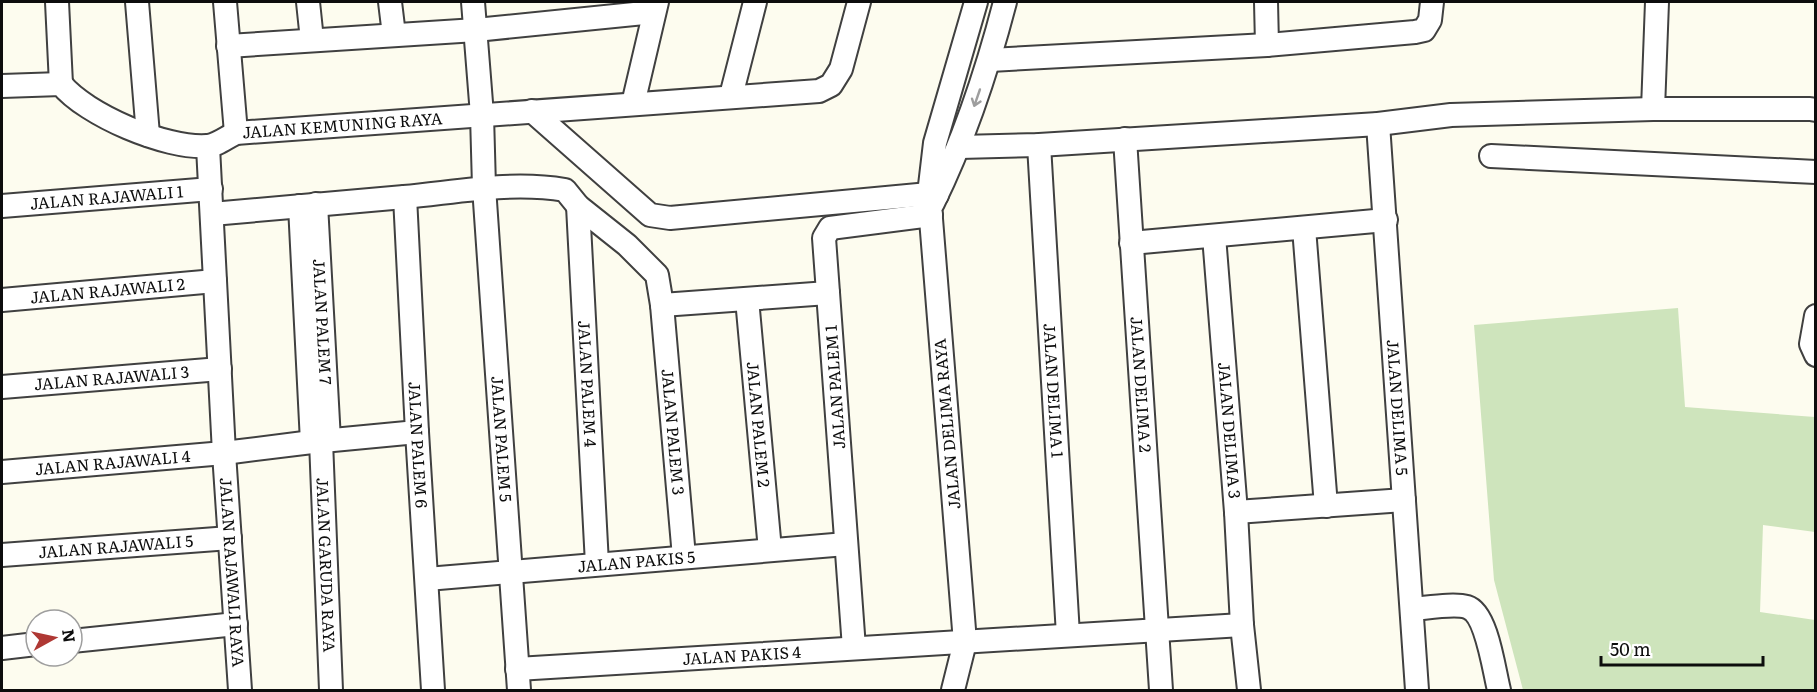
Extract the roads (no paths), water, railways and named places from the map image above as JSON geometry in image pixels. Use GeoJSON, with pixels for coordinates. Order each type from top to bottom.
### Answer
{"type":"FeatureCollection","features":[{"type":"Feature","properties":{"kind":"street"},"geometry":{"type":"LineString","coordinates":[[57,2],[61,84],[72,96],[110,119],[148,135],[167,142],[208,147]]}},
{"type":"Feature","properties":{"kind":"street"},"geometry":{"type":"LineString","coordinates":[[137,2],[148,135]]}},
{"type":"Feature","properties":{"kind":"street"},"geometry":{"type":"LineString","coordinates":[[225,2],[236,133]]}},
{"type":"Feature","properties":{"kind":"street"},"geometry":{"type":"LineString","coordinates":[[308,2],[312,40]]}},
{"type":"Feature","properties":{"kind":"street"},"geometry":{"type":"LineString","coordinates":[[390,2],[394,35]]}},
{"type":"Feature","properties":{"kind":"street"},"geometry":{"type":"LineString","coordinates":[[473,2],[482,115]]}},
{"type":"Feature","properties":{"kind":"street"},"geometry":{"type":"LineString","coordinates":[[731,96],[755,2]]}},
{"type":"Feature","properties":{"kind":"street","name":"JALAN KEMUNING RAYA"},"geometry":{"type":"LineString","coordinates":[[208,147],[236,133],[819,91],[831,85],[840,69],[859,2]]}},
{"type":"Feature","properties":{"kind":"street","name":"JALAN DELIMA RAYA"},"geometry":{"type":"LineString","coordinates":[[953,690],[965,642],[932,203],[936,143],[976,2]]}},
{"type":"Feature","properties":{"kind":"street"},"geometry":{"type":"LineString","coordinates":[[532,111],[650,215],[670,218],[932,203],[960,147],[990,60],[1005,2]]}},
{"type":"Feature","properties":{"kind":"street"},"geometry":{"type":"LineString","coordinates":[[1266,2],[1267,45]]}},
{"type":"Feature","properties":{"kind":"street"},"geometry":{"type":"LineString","coordinates":[[990,60],[1267,45],[1424,30],[1430,20],[1432,2]]}},
{"type":"Feature","properties":{"kind":"street"},"geometry":{"type":"LineString","coordinates":[[1653,109],[1658,2]]}},
{"type":"Feature","properties":{"kind":"street"},"geometry":{"type":"LineString","coordinates":[[228,46],[476,30],[655,7],[633,104]]}},
{"type":"Feature","properties":{"kind":"street"},"geometry":{"type":"LineString","coordinates":[[2,86],[61,84]]}},
{"type":"Feature","properties":{"kind":"street"},"geometry":{"type":"LineString","coordinates":[[960,147],[1039,145],[1378,124],[1451,115],[1653,109],[1815,110]]}},
{"type":"Feature","properties":{"kind":"street","name":"JALAN PALEM 5"},"geometry":{"type":"LineString","coordinates":[[482,115],[484,187],[518,680]]}},
{"type":"Feature","properties":{"kind":"street","name":"JALAN DELIMA 5"},"geometry":{"type":"LineString","coordinates":[[1378,124],[1417,690]]}},
{"type":"Feature","properties":{"kind":"street","name":"JALAN DELIMA 2"},"geometry":{"type":"LineString","coordinates":[[1125,140],[1161,690]]}},
{"type":"Feature","properties":{"kind":"street","name":"JALAN DELIMA 1"},"geometry":{"type":"LineString","coordinates":[[1039,145],[1068,635]]}},
{"type":"Feature","properties":{"kind":"street","name":"JALAN RAJAWALI RAYA"},"geometry":{"type":"LineString","coordinates":[[208,147],[224,453],[240,690]]}},
{"type":"Feature","properties":{"kind":"street"},"geometry":{"type":"LineString","coordinates":[[1491,156],[1815,172]]}},
{"type":"Feature","properties":{"kind":"street","name":"JALAN PALEM 3"},"geometry":{"type":"LineString","coordinates":[[212,214],[405,197],[484,187],[545,187],[565,190],[578,206],[627,245],[657,275],[662,305],[684,557]]}},
{"type":"Feature","properties":{"kind":"street","name":"JALAN RAJAWALI 1"},"geometry":{"type":"LineString","coordinates":[[2,206],[211,189]]}},
{"type":"Feature","properties":{"kind":"street","name":"JALAN PALEM 6"},"geometry":{"type":"LineString","coordinates":[[405,197],[433,690]]}},
{"type":"Feature","properties":{"kind":"street","name":"JALAN PALEM 1"},"geometry":{"type":"LineString","coordinates":[[854,648],[824,238],[830,228],[932,203]]}},
{"type":"Feature","properties":{"kind":"street","name":"JALAN PALEM 7"},"geometry":{"type":"LineString","coordinates":[[308,205],[321,441]]}},
{"type":"Feature","properties":{"kind":"street","name":"JALAN PALEM 4"},"geometry":{"type":"LineString","coordinates":[[578,206],[597,564]]}},
{"type":"Feature","properties":{"kind":"street"},"geometry":{"type":"LineString","coordinates":[[1131,243],[1386,220]]}},
{"type":"Feature","properties":{"kind":"street"},"geometry":{"type":"LineString","coordinates":[[1304,228],[1326,506]]}},
{"type":"Feature","properties":{"kind":"street","name":"JALAN DELIMA 3"},"geometry":{"type":"LineString","coordinates":[[1214,236],[1236,512],[1242,625],[1249,690]]}},
{"type":"Feature","properties":{"kind":"street","name":"JALAN RAJAWALI 2"},"geometry":{"type":"LineString","coordinates":[[2,300],[216,281]]}},
{"type":"Feature","properties":{"kind":"street"},"geometry":{"type":"LineString","coordinates":[[662,305],[828,293]]}},
{"type":"Feature","properties":{"kind":"street","name":"JALAN PALEM 2"},"geometry":{"type":"LineString","coordinates":[[747,299],[770,550]]}},
{"type":"Feature","properties":{"kind":"street"},"geometry":{"type":"LineString","coordinates":[[1815,316],[1811,344],[1815,355]]}},
{"type":"Feature","properties":{"kind":"street","name":"JALAN RAJAWALI 3"},"geometry":{"type":"LineString","coordinates":[[2,387],[220,369]]}},
{"type":"Feature","properties":{"kind":"street","name":"JALAN RAJAWALI 4"},"geometry":{"type":"LineString","coordinates":[[2,472],[224,453],[417,432]]}},
{"type":"Feature","properties":{"kind":"street","name":"JALAN GARUDA RAYA"},"geometry":{"type":"LineString","coordinates":[[321,441],[331,690]]}},
{"type":"Feature","properties":{"kind":"street"},"geometry":{"type":"LineString","coordinates":[[1236,512],[1404,500]]}},
{"type":"Feature","properties":{"kind":"street","name":"JALAN RAJAWALI 5"},"geometry":{"type":"LineString","coordinates":[[2,555],[230,538]]}},
{"type":"Feature","properties":{"kind":"street","name":"JALAN PAKIS 5"},"geometry":{"type":"LineString","coordinates":[[427,579],[846,544]]}},
{"type":"Feature","properties":{"kind":"street"},"geometry":{"type":"LineString","coordinates":[[1412,609],[1464,606],[1474,609],[1482,620],[1499,690]]}},
{"type":"Feature","properties":{"kind":"street"},"geometry":{"type":"LineString","coordinates":[[84,639],[236,624]]}},
{"type":"Feature","properties":{"kind":"street","name":"JALAN PAKIS 4"},"geometry":{"type":"LineString","coordinates":[[518,680],[854,648],[1242,625]]}},
{"type":"Feature","properties":{"kind":"street"},"geometry":{"type":"LineString","coordinates":[[2,648],[24,645]]}}]}
